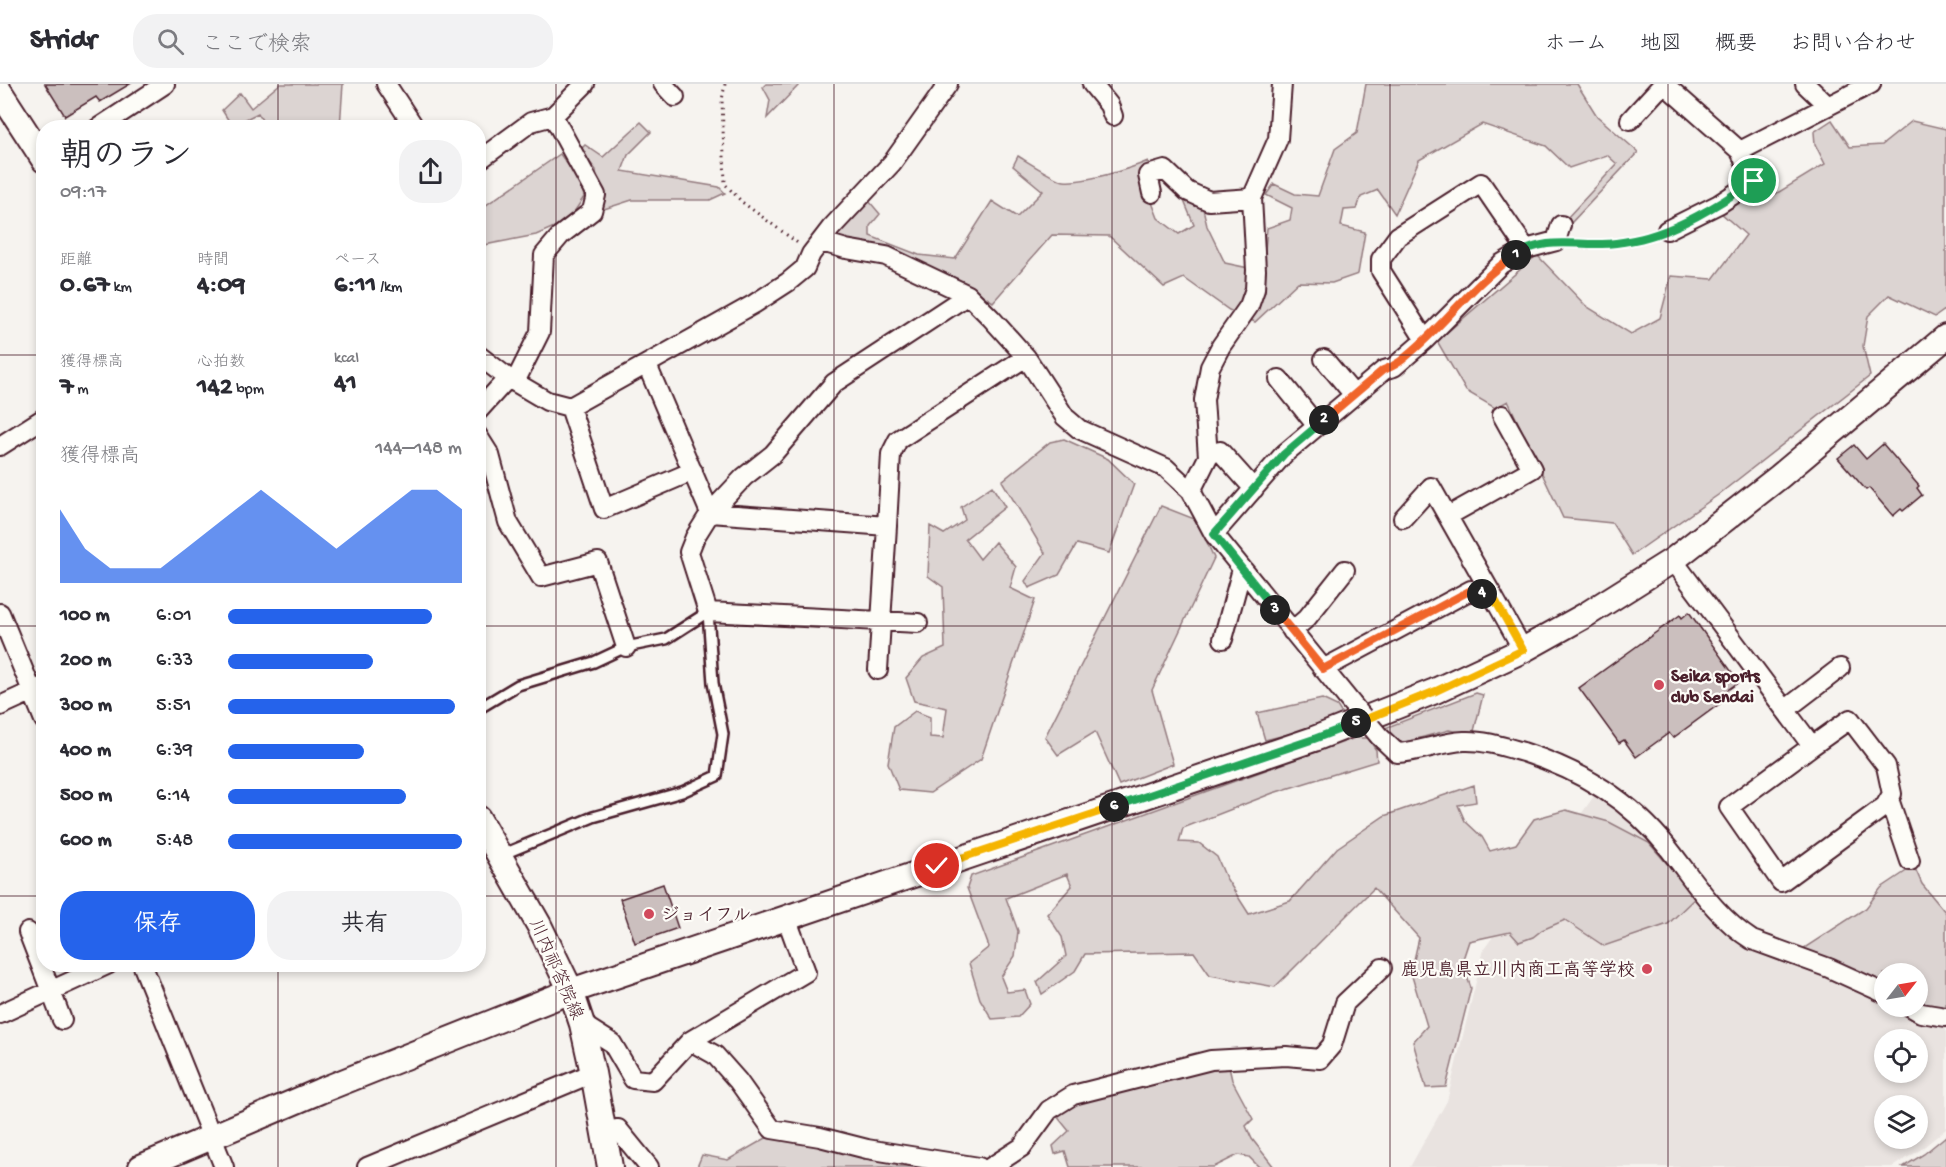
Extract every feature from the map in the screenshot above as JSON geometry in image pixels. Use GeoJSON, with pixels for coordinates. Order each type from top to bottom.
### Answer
{"type":"FeatureCollection","features":[{"type":"Feature","properties":{"kind":"street"},"geometry":{"type":"LineString","coordinates":[[111,120],[165,84]]}},
{"type":"Feature","properties":{"kind":"street"},"geometry":{"type":"LineString","coordinates":[[386,84],[410,120]]}},
{"type":"Feature","properties":{"kind":"street"},"geometry":{"type":"LineString","coordinates":[[486,155],[531,122],[553,116],[585,84]]}},
{"type":"Feature","properties":{"kind":"street"},"geometry":{"type":"LineString","coordinates":[[486,361],[547,401],[570,407],[754,304],[805,268],[831,228],[892,163],[948,84]]}},
{"type":"Feature","properties":{"kind":"street"},"geometry":{"type":"LineString","coordinates":[[1094,84],[1109,105],[1113,116]]}},
{"type":"Feature","properties":{"kind":"street"},"geometry":{"type":"LineString","coordinates":[[1191,491],[1208,457],[1204,400],[1210,367],[1221,346],[1249,306],[1255,289],[1252,198],[1278,139],[1282,84]]}},
{"type":"Feature","properties":{"kind":"street"},"geometry":{"type":"LineString","coordinates":[[1630,120],[1664,84],[1740,152],[1754,181],[1719,204],[1667,230]]}},
{"type":"Feature","properties":{"kind":"street"},"geometry":{"type":"LineString","coordinates":[[1805,84],[1828,106]]}},
{"type":"Feature","properties":{"kind":"street"},"geometry":{"type":"LineString","coordinates":[[1740,152],[1871,84]]}},
{"type":"Feature","properties":{"kind":"street"},"geometry":{"type":"LineString","coordinates":[[2,101],[36,149]]}},
{"type":"Feature","properties":{"kind":"street"},"geometry":{"type":"LineString","coordinates":[[486,404],[512,380],[540,332],[544,255],[561,235],[592,211],[596,195],[553,116]]}},
{"type":"Feature","properties":{"kind":"street"},"geometry":{"type":"LineString","coordinates":[[1152,193],[1148,175],[1165,170],[1186,191],[1209,201],[1252,198]]}},
{"type":"Feature","properties":{"kind":"street"},"geometry":{"type":"LineString","coordinates":[[1425,340],[1381,272],[1381,259],[1398,236],[1481,183],[1526,249]]}},
{"type":"Feature","properties":{"kind":"street"},"geometry":{"type":"LineString","coordinates":[[1214,534],[1284,454],[1383,370],[1394,367],[1425,340],[1501,264],[1559,233]]}},
{"type":"Feature","properties":{"kind":"street"},"geometry":{"type":"LineString","coordinates":[[817,248],[846,249],[886,256],[968,295],[1026,357],[1065,417],[1079,429],[1166,468],[1191,491],[1214,534],[1352,704],[1396,753],[1466,741],[1506,747],[1553,762],[1590,780],[1611,793],[1648,824],[1703,895],[1741,933],[1752,940],[1829,968],[1874,988]]}},
{"type":"Feature","properties":{"kind":"street"},"geometry":{"type":"LineString","coordinates":[[918,623],[708,612],[689,552],[695,537],[710,513],[744,477],[774,454],[834,383],[968,295]]}},
{"type":"Feature","properties":{"kind":"street"},"geometry":{"type":"LineString","coordinates":[[141,1167],[320,1091],[571,991],[1314,739],[1436,691],[1523,650],[1584,616],[1673,560],[1779,477],[1946,337]]}},
{"type":"Feature","properties":{"kind":"street"},"geometry":{"type":"LineString","coordinates":[[878,670],[891,454],[898,440],[1026,357]]}},
{"type":"Feature","properties":{"kind":"street"},"geometry":{"type":"LineString","coordinates":[[1324,359],[1354,395]]}},
{"type":"Feature","properties":{"kind":"street"},"geometry":{"type":"LineString","coordinates":[[647,365],[710,513]]}},
{"type":"Feature","properties":{"kind":"street"},"geometry":{"type":"LineString","coordinates":[[1279,379],[1317,426]]}},
{"type":"Feature","properties":{"kind":"street"},"geometry":{"type":"LineString","coordinates":[[570,407],[604,508],[693,471]]}},
{"type":"Feature","properties":{"kind":"street"},"geometry":{"type":"LineString","coordinates":[[1448,516],[1532,469],[1502,415]]}},
{"type":"Feature","properties":{"kind":"street"},"geometry":{"type":"LineString","coordinates":[[0,446],[36,423]]}},
{"type":"Feature","properties":{"kind":"street"},"geometry":{"type":"LineString","coordinates":[[486,449],[490,456],[508,522],[541,577],[598,562],[626,647]]}},
{"type":"Feature","properties":{"kind":"street"},"geometry":{"type":"LineString","coordinates":[[1220,451],[1254,489]]}},
{"type":"Feature","properties":{"kind":"street"},"geometry":{"type":"LineString","coordinates":[[1403,518],[1431,487],[1523,650]]}},
{"type":"Feature","properties":{"kind":"street"},"geometry":{"type":"LineString","coordinates":[[710,513],[887,526]]}},
{"type":"Feature","properties":{"kind":"street"},"geometry":{"type":"LineString","coordinates":[[1673,560],[1812,746]]}},
{"type":"Feature","properties":{"kind":"street"},"geometry":{"type":"LineString","coordinates":[[1223,639],[1242,569]]}},
{"type":"Feature","properties":{"kind":"street"},"geometry":{"type":"LineString","coordinates":[[1292,631],[1306,618],[1345,570]]}},
{"type":"Feature","properties":{"kind":"street"},"geometry":{"type":"LineString","coordinates":[[1323,669],[1471,590],[1494,598]]}},
{"type":"Feature","properties":{"kind":"street"},"geometry":{"type":"LineString","coordinates":[[0,613],[36,685]]}},
{"type":"Feature","properties":{"kind":"street"},"geometry":{"type":"LineString","coordinates":[[1785,710],[1840,668]]}},
{"type":"Feature","properties":{"kind":"street"},"geometry":{"type":"LineString","coordinates":[[0,706],[36,690]]}},
{"type":"Feature","properties":{"kind":"street"},"geometry":{"type":"LineString","coordinates":[[1850,719],[1886,766],[1892,794],[1885,806],[1781,882],[1729,807],[1812,746],[1850,719]]}},
{"type":"Feature","properties":{"kind":"street"},"geometry":{"type":"LineString","coordinates":[[1889,799],[1910,861]]}},
{"type":"Feature","properties":{"kind":"street","name":"川内祁答院線"},"geometry":{"type":"LineString","coordinates":[[486,831],[539,925],[571,991],[582,1024],[593,1073],[610,1167]]}},
{"type":"Feature","properties":{"kind":"street"},"geometry":{"type":"LineString","coordinates":[[582,1024],[612,1043],[633,1079],[653,1081],[690,1041],[806,972],[786,917]]}},
{"type":"Feature","properties":{"kind":"street"},"geometry":{"type":"LineString","coordinates":[[28,932],[36,953]]}},
{"type":"Feature","properties":{"kind":"street"},"geometry":{"type":"LineString","coordinates":[[991,1167],[1022,1147],[1049,1110],[1073,1095],[1211,1060],[1286,1056],[1320,1059],[1332,1045],[1345,1003],[1382,968]]}},
{"type":"Feature","properties":{"kind":"street"},"geometry":{"type":"LineString","coordinates":[[44,972],[62,1020]]}},
{"type":"Feature","properties":{"kind":"street"},"geometry":{"type":"LineString","coordinates":[[0,1014],[92,972]]}},
{"type":"Feature","properties":{"kind":"street"},"geometry":{"type":"LineString","coordinates":[[145,972],[224,1167]]}},
{"type":"Feature","properties":{"kind":"street"},"geometry":{"type":"LineString","coordinates":[[1928,1014],[1946,1017]]}},
{"type":"Feature","properties":{"kind":"street"},"geometry":{"type":"LineString","coordinates":[[690,1041],[715,1055],[738,1081],[772,1129],[820,1137],[867,1149],[979,1167]]}},
{"type":"Feature","properties":{"kind":"street"},"geometry":{"type":"LineString","coordinates":[[367,1167],[593,1073]]}},
{"type":"Feature","properties":{"kind":"street"},"geometry":{"type":"LineString","coordinates":[[604,1131],[618,1129],[649,1167]]}},
{"type":"Feature","properties":{"kind":"lane"},"geometry":{"type":"LineString","coordinates":[[486,704],[518,685],[594,662],[626,647],[666,639],[708,612],[713,682],[723,734],[717,776],[682,792],[593,817],[501,855]]}},
{"type":"Feature","properties":{"kind":"path"},"geometry":{"type":"LineString","coordinates":[[725,84],[722,111],[725,184],[742,202],[817,248]]}},
{"type":"Feature","properties":{"kind":"path"},"geometry":{"type":"LineString","coordinates":[[1559,233],[1603,244],[1636,240],[1667,230]]}},
{"type":"Feature","properties":{"kind":"shaded area"},"geometry":{"type":"Polygon","coordinates":[[[280,84],[343,84],[340,120],[262,120],[258,113],[244,120],[228,120],[222,110],[240,93],[251,108],[280,84]]]}},
{"type":"Feature","properties":{"kind":"shaded area"},"geometry":{"type":"Polygon","coordinates":[[[766,84],[800,84],[767,118],[770,100],[763,87],[766,84]]]}},
{"type":"Feature","properties":{"kind":"shaded area"},"geometry":{"type":"Polygon","coordinates":[[[1366,84],[1577,84],[1597,116],[1638,152],[1570,224],[1566,219],[1617,164],[1607,155],[1569,168],[1546,146],[1482,124],[1419,160],[1395,214],[1378,190],[1361,197],[1357,209],[1344,210],[1341,226],[1365,232],[1358,274],[1332,283],[1298,282],[1255,322],[1229,310],[1184,278],[1164,287],[1109,236],[1052,235],[993,302],[957,279],[888,249],[833,236],[869,201],[880,214],[870,226],[870,236],[919,255],[955,259],[992,201],[1017,217],[1043,191],[1013,166],[1018,156],[1064,181],[1094,178],[1148,161],[1151,168],[1142,176],[1158,218],[1179,234],[1194,225],[1182,196],[1202,204],[1207,226],[1225,263],[1263,271],[1267,228],[1290,220],[1292,208],[1266,195],[1274,184],[1295,194],[1318,196],[1335,149],[1357,133],[1366,84]]]}},
{"type":"Feature","properties":{"kind":"shaded area"},"geometry":{"type":"Polygon","coordinates":[[[1832,120],[1850,147],[1882,145],[1912,121],[1946,129],[1946,309],[1935,317],[1889,295],[1868,316],[1863,346],[1870,376],[1718,495],[1632,555],[1612,523],[1563,518],[1508,401],[1495,408],[1466,391],[1437,341],[1537,255],[1586,306],[1631,334],[1660,318],[1671,276],[1713,279],[1746,235],[1720,212],[1758,187],[1769,198],[1825,164],[1815,144],[1814,132],[1832,120]]]}},
{"type":"Feature","properties":{"kind":"shaded area"},"geometry":{"type":"Polygon","coordinates":[[[641,122],[651,132],[628,155],[622,171],[719,187],[725,193],[710,200],[632,200],[601,210],[596,170],[580,150],[585,145],[603,157],[641,122]]]}},
{"type":"Feature","properties":{"kind":"shaded area"},"geometry":{"type":"Polygon","coordinates":[[[560,154],[581,183],[584,197],[568,221],[536,235],[486,245],[486,205],[560,154]]]}},
{"type":"Feature","properties":{"kind":"shaded area"},"geometry":{"type":"Polygon","coordinates":[[[1064,439],[1108,459],[1134,484],[1109,553],[1077,544],[1059,575],[1029,588],[1025,581],[1045,553],[1002,481],[1050,442],[1064,439]]]}},
{"type":"Feature","properties":{"kind":"shaded area"},"geometry":{"type":"Polygon","coordinates":[[[992,486],[1005,507],[965,539],[980,559],[995,542],[1016,567],[1010,588],[1035,600],[981,759],[930,793],[899,790],[888,763],[894,727],[915,711],[930,717],[930,737],[943,738],[947,708],[914,701],[906,678],[923,658],[945,648],[943,587],[928,576],[930,526],[944,534],[965,520],[961,507],[992,486]]]}},
{"type":"Feature","properties":{"kind":"shaded area"},"geometry":{"type":"Polygon","coordinates":[[[1161,506],[1197,520],[1214,558],[1152,690],[1173,764],[1119,785],[1095,732],[1058,755],[1045,737],[1161,506]]]}},
{"type":"Feature","properties":{"kind":"shaded area"},"geometry":{"type":"Polygon","coordinates":[[[1476,693],[1483,695],[1473,735],[1449,730],[1398,744],[1385,728],[1476,693]]]}},
{"type":"Feature","properties":{"kind":"shaded area"},"geometry":{"type":"Polygon","coordinates":[[[1322,699],[1337,706],[1346,720],[1265,740],[1257,713],[1322,699]]]}},
{"type":"Feature","properties":{"kind":"shaded area"},"geometry":{"type":"Polygon","coordinates":[[[1355,738],[1368,738],[1376,750],[1377,761],[1273,793],[1183,828],[1179,842],[1199,843],[1217,857],[1226,878],[1249,914],[1290,901],[1337,848],[1384,816],[1474,785],[1476,802],[1458,805],[1465,821],[1482,837],[1490,851],[1516,844],[1534,819],[1566,810],[1609,822],[1649,843],[1696,897],[1668,924],[1604,946],[1565,920],[1519,942],[1510,932],[1469,941],[1462,962],[1471,988],[1446,1087],[1426,1088],[1413,1042],[1427,1026],[1411,973],[1419,938],[1374,888],[1275,987],[1210,975],[1194,952],[1085,954],[1075,971],[1042,994],[1037,982],[1066,956],[1062,937],[1047,914],[1072,886],[1067,874],[1006,898],[1018,931],[1015,956],[1001,977],[1007,992],[1025,990],[1030,1004],[1018,1017],[992,1019],[980,999],[969,963],[989,947],[967,888],[971,876],[1355,738]]]}},
{"type":"Feature","properties":{"kind":"shaded area","name":"鹿児島県立川内商工高等学校"},"geometry":{"type":"Polygon","coordinates":[[[1597,792],[1626,811],[1707,909],[1874,993],[1874,1017],[1928,1017],[1946,1020],[1946,1129],[1928,1144],[1928,1095],[1874,1095],[1874,1149],[1921,1149],[1892,1167],[1410,1167],[1447,1101],[1484,949],[1597,792]]]}},
{"type":"Feature","properties":{"kind":"shaded area"},"geometry":{"type":"Polygon","coordinates":[[[1914,866],[1922,884],[1946,913],[1946,1010],[1937,1010],[1928,1006],[1928,963],[1874,963],[1874,982],[1801,950],[1866,908],[1881,888],[1914,866]]]}},
{"type":"Feature","properties":{"kind":"shaded area"},"geometry":{"type":"Polygon","coordinates":[[[1229,1067],[1232,1080],[1253,1119],[1246,1126],[1252,1139],[1274,1167],[1259,1167],[1249,1157],[1238,1155],[1214,1167],[1070,1167],[1065,1151],[1055,1154],[1053,1146],[1069,1131],[1056,1115],[1072,1105],[1205,1068],[1229,1067]]]}},
{"type":"Feature","properties":{"kind":"shaded area"},"geometry":{"type":"Polygon","coordinates":[[[1946,1136],[1946,1167],[1903,1167],[1924,1154],[1946,1136]]]}},
{"type":"Feature","properties":{"kind":"shaded area"},"geometry":{"type":"Polygon","coordinates":[[[766,1138],[820,1143],[933,1167],[697,1167],[702,1155],[728,1160],[766,1138]]]}},
{"type":"Feature","properties":{"kind":"building"},"geometry":{"type":"Polygon","coordinates":[[[45,84],[130,84],[100,102],[96,97],[65,116],[45,84]]]}},
{"type":"Feature","properties":{"kind":"building"},"geometry":{"type":"Polygon","coordinates":[[[1883,444],[1919,486],[1917,488],[1922,495],[1903,511],[1901,509],[1893,516],[1869,488],[1866,490],[1838,458],[1854,445],[1866,459],[1883,444]]]}},
{"type":"Feature","properties":{"kind":"building","name":"Seika sports club Sendai"},"geometry":{"type":"Polygon","coordinates":[[[1689,612],[1739,682],[1722,694],[1726,699],[1673,738],[1669,733],[1636,757],[1624,740],[1619,743],[1579,688],[1680,615],[1682,618],[1689,612]]]}},
{"type":"Feature","properties":{"kind":"building","name":"ジョイフル"},"geometry":{"type":"Polygon","coordinates":[[[663,884],[678,928],[635,943],[620,899],[663,884]]]}},
{"type":"Feature","properties":{"kind":"place","name":"Seika sports club Sendai"},"geometry":{"type":"Point","coordinates":[1659,685]}},
{"type":"Feature","properties":{"kind":"place","name":"ジョイフル"},"geometry":{"type":"Point","coordinates":[649,914]}},
{"type":"Feature","properties":{"kind":"place","name":"鹿児島県立川内商工高等学校"},"geometry":{"type":"Point","coordinates":[1647,969]}},
{"type":"Feature","properties":{"kind":"route"},"geometry":{"type":"LineString","coordinates":[[937,866],[1314,739],[1436,691],[1523,650],[1494,598],[1471,590],[1323,669],[1214,534],[1284,454],[1383,370],[1394,367],[1425,340],[1501,264],[1526,249],[1556,242],[1603,244],[1650,236],[1719,204],[1754,181]]}}]}
